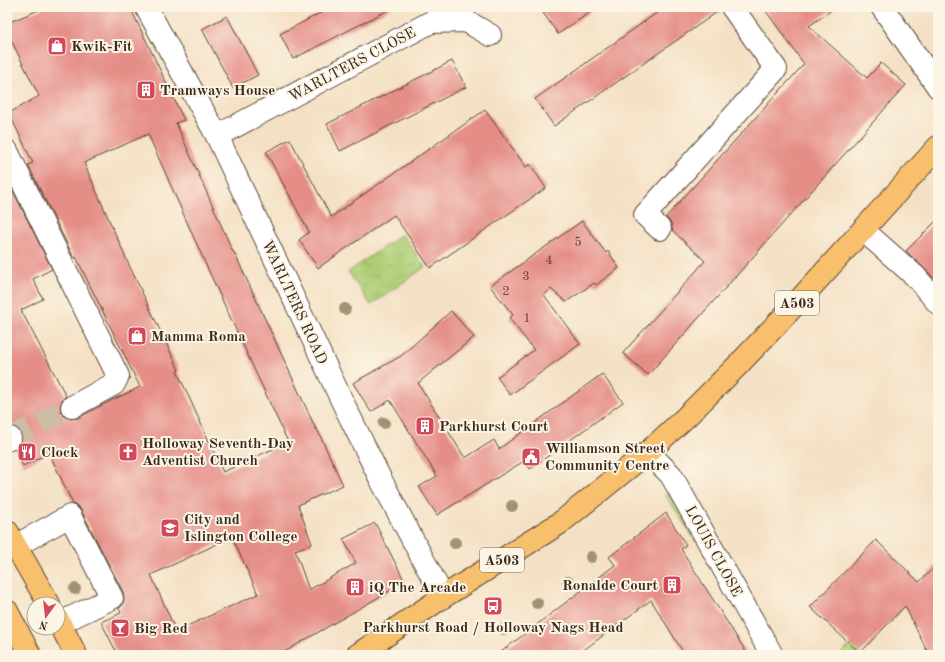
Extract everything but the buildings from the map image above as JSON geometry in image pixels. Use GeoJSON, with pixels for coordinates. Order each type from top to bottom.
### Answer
{"type":"FeatureCollection","features":[{"type":"Feature","properties":{"kind":"highway","name":"A503"},"geometry":{"type":"LineString","coordinates":[[357,655],[443,597],[560,522],[648,452],[686,417],[739,364],[938,147]]}},
{"type":"Feature","properties":{"kind":"highway"},"geometry":{"type":"LineString","coordinates":[[11,538],[44,596]]}},
{"type":"Feature","properties":{"kind":"highway"},"geometry":{"type":"LineString","coordinates":[[7,611],[30,655]]}},
{"type":"Feature","properties":{"kind":"highway"},"geometry":{"type":"LineString","coordinates":[[66,635],[76,655]]}},
{"type":"Feature","properties":{"kind":"street","name":"WARLTERS ROAD"},"geometry":{"type":"LineString","coordinates":[[146,7],[217,136],[344,405],[381,480],[443,597]]}},
{"type":"Feature","properties":{"kind":"street"},"geometry":{"type":"LineString","coordinates":[[660,229],[645,215],[776,68],[732,7]]}},
{"type":"Feature","properties":{"kind":"street"},"geometry":{"type":"LineString","coordinates":[[882,7],[938,87]]}},
{"type":"Feature","properties":{"kind":"street","name":"WARLTERS CLOSE"},"geometry":{"type":"LineString","coordinates":[[217,136],[431,22],[466,21],[490,36]]}},
{"type":"Feature","properties":{"kind":"street"},"geometry":{"type":"LineString","coordinates":[[7,151],[118,376],[114,384],[72,407]]}},
{"type":"Feature","properties":{"kind":"street"},"geometry":{"type":"LineString","coordinates":[[863,230],[915,276],[938,303]]}},
{"type":"Feature","properties":{"kind":"street","name":"LOUIS CLOSE"},"geometry":{"type":"LineString","coordinates":[[648,452],[671,475],[772,655]]}},
{"type":"Feature","properties":{"kind":"street"},"geometry":{"type":"LineString","coordinates":[[11,538],[70,516],[112,598],[66,618]]}},
{"type":"Feature","properties":{"kind":"green space"},"geometry":{"type":"Polygon","coordinates":[[[402,234],[425,267],[371,305],[348,272],[402,234]]]}},
{"type":"Feature","properties":{"kind":"green space"},"geometry":{"type":"Polygon","coordinates":[[[669,490],[698,538],[696,542],[665,494],[669,490]]]}},
{"type":"Feature","properties":{"kind":"green space"},"geometry":{"type":"Polygon","coordinates":[[[895,601],[900,612],[891,621],[886,615],[854,647],[860,653],[858,655],[841,654],[895,601]]]}},
{"type":"Feature","properties":{"kind":"tunnel"},"geometry":{"type":"LineString","coordinates":[[10,438],[72,407]]}},
{"type":"Feature","properties":{"kind":"place","name":"Kwik-Fit"},"geometry":{"type":"Point","coordinates":[57,46]}},
{"type":"Feature","properties":{"kind":"place","name":"Tramways House"},"geometry":{"type":"Point","coordinates":[146,90]}},
{"type":"Feature","properties":{"kind":"place","name":"Mamma Roma"},"geometry":{"type":"Point","coordinates":[137,336]}},
{"type":"Feature","properties":{"kind":"place","name":"Parkhurst Court"},"geometry":{"type":"Point","coordinates":[425,426]}},
{"type":"Feature","properties":{"kind":"place","name":"Clock"},"geometry":{"type":"Point","coordinates":[27,452]}},
{"type":"Feature","properties":{"kind":"place","name":"Holloway Seventh-Day Adventist Church"},"geometry":{"type":"Point","coordinates":[128,452]}},
{"type":"Feature","properties":{"kind":"place","name":"Williamson Street Community Centre"},"geometry":{"type":"Point","coordinates":[531,457]}},
{"type":"Feature","properties":{"kind":"place","name":"City and Islington College"},"geometry":{"type":"Point","coordinates":[170,528]}},
{"type":"Feature","properties":{"kind":"place","name":"Ronalde Court"},"geometry":{"type":"Point","coordinates":[672,585]}},
{"type":"Feature","properties":{"kind":"place","name":"iQ The Arcade"},"geometry":{"type":"Point","coordinates":[355,587]}},
{"type":"Feature","properties":{"kind":"place","name":"Parkhurst Road / Holloway Nags Head"},"geometry":{"type":"Point","coordinates":[493,606]}},
{"type":"Feature","properties":{"kind":"place","name":"Big Red"},"geometry":{"type":"Point","coordinates":[120,628]}}]}
